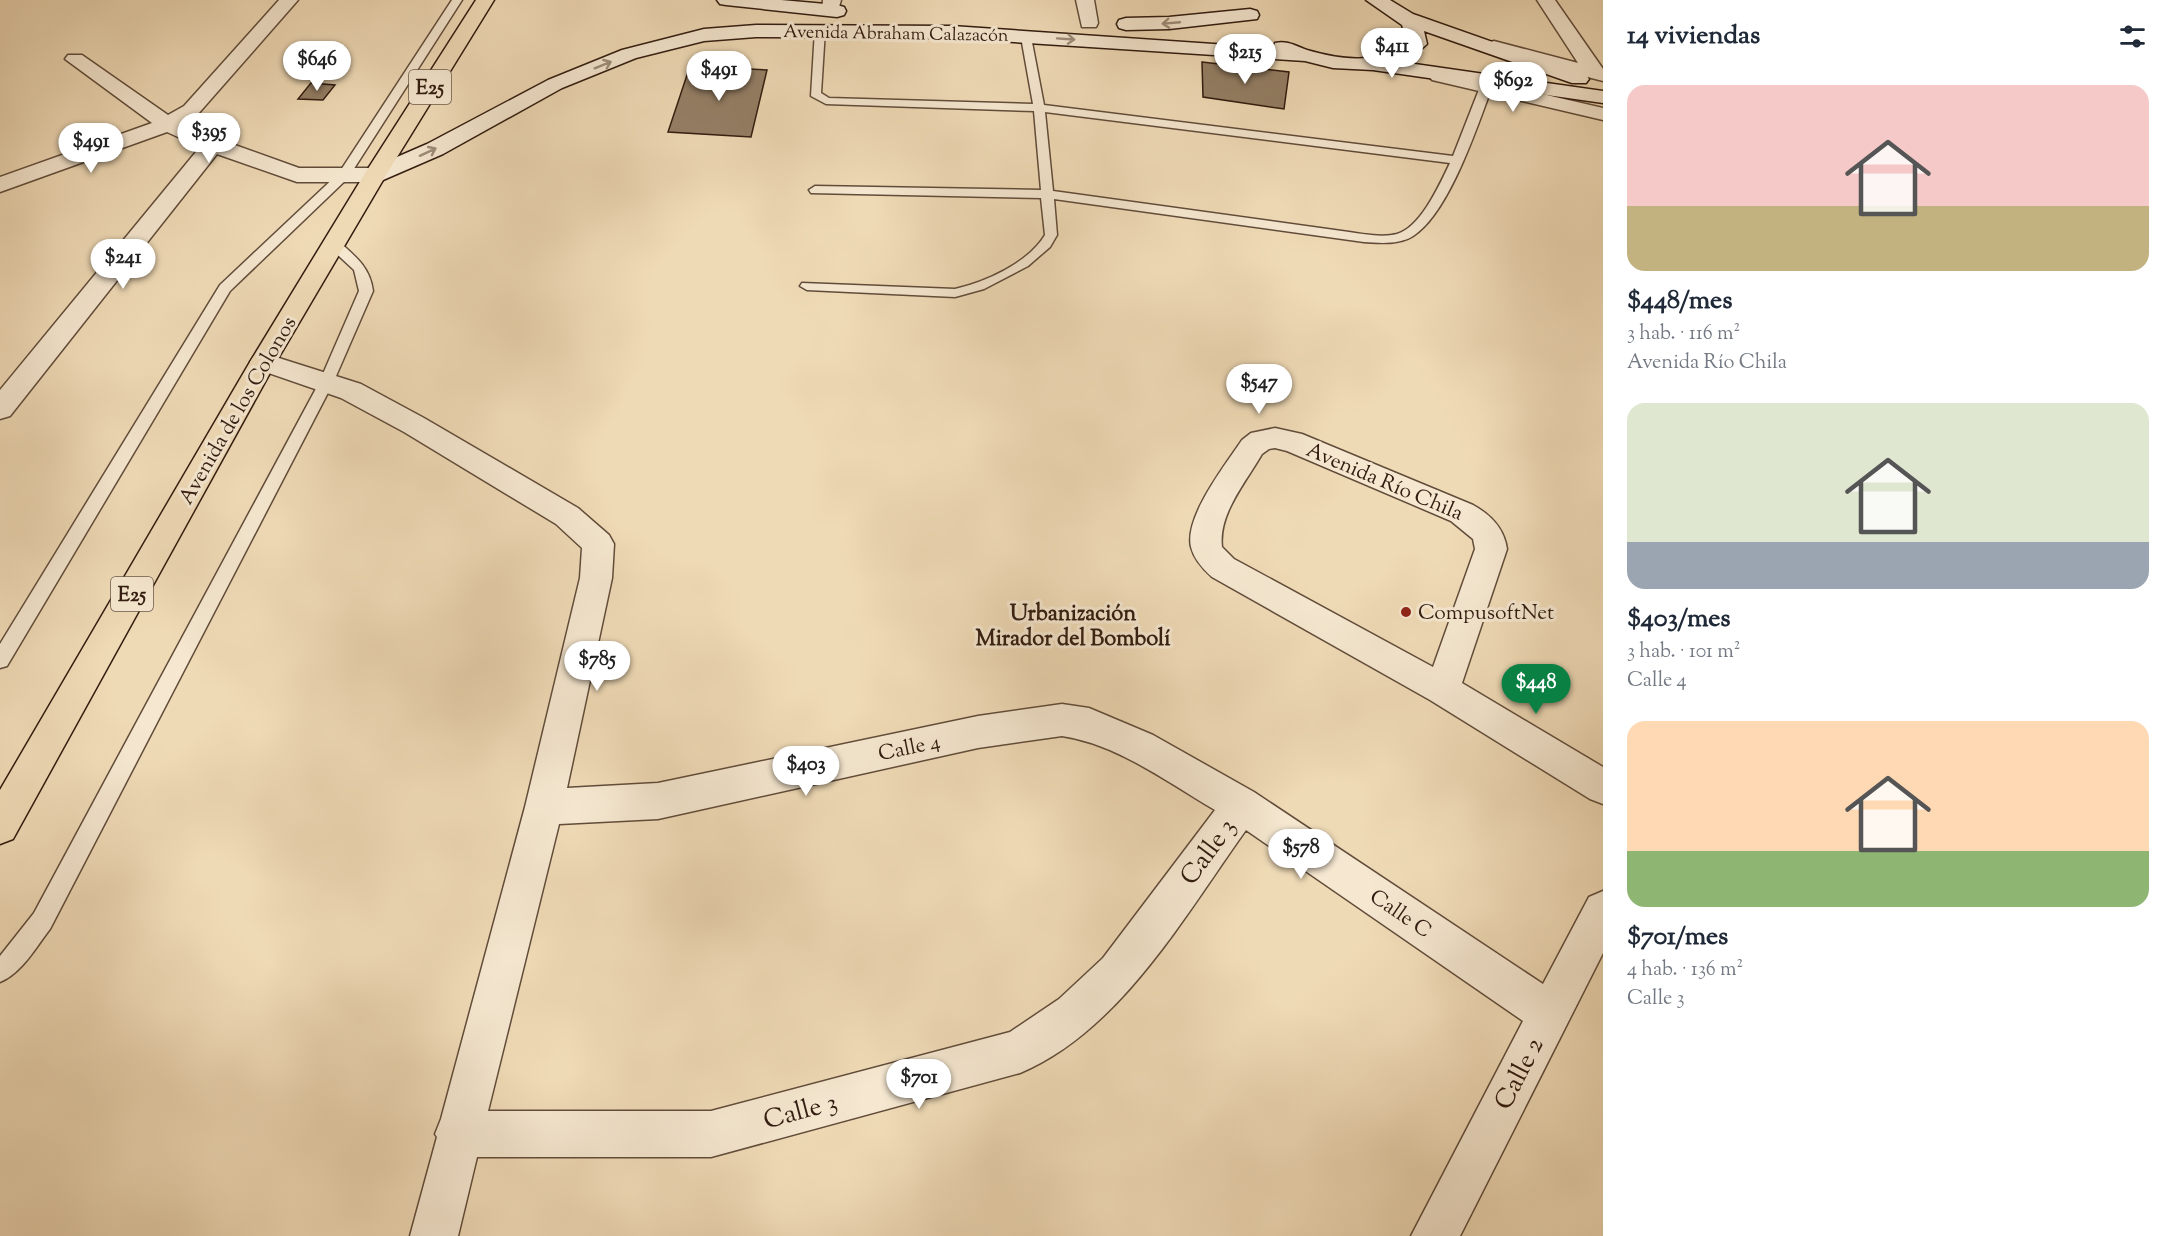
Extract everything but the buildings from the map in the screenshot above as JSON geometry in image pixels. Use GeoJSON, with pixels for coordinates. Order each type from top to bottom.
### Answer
{"type":"FeatureCollection","features":[{"type":"Feature","properties":{"kind":"highway","name":"Avenida de los Colonos"},"geometry":{"type":"LineString","coordinates":[[1,824],[263,362],[375,175],[485,0]]}},
{"type":"Feature","properties":{"kind":"street"},"geometry":{"type":"LineString","coordinates":[[0,185],[168,125],[191,110],[290,0]]}},
{"type":"Feature","properties":{"kind":"street","name":"Avenida Abraham Calazacón"},"geometry":{"type":"LineString","coordinates":[[726,0],[832,5],[853,12]]}},
{"type":"Feature","properties":{"kind":"street"},"geometry":{"type":"LineString","coordinates":[[1085,0],[1089,22]]}},
{"type":"Feature","properties":{"kind":"street"},"geometry":{"type":"LineString","coordinates":[[1375,0],[1409,19],[1600,79]]}},
{"type":"Feature","properties":{"kind":"street"},"geometry":{"type":"LineString","coordinates":[[1545,1],[1600,79]]}},
{"type":"Feature","properties":{"kind":"street"},"geometry":{"type":"LineString","coordinates":[[1254,8],[1250,19],[1260,34],[1303,56],[1337,63],[1371,64],[1603,97]]}},
{"type":"Feature","properties":{"kind":"street","name":"Avenida Abraham Calazacón"},"geometry":{"type":"LineString","coordinates":[[875,14],[1140,24],[1254,8]]}},
{"type":"Feature","properties":{"kind":"street"},"geometry":{"type":"LineString","coordinates":[[1371,64],[1397,59],[1407,54],[1417,44],[1418,31],[1409,19]]}},
{"type":"Feature","properties":{"kind":"street","name":"Avenida Abraham Calazacón"},"geometry":{"type":"LineString","coordinates":[[375,175],[435,149],[555,84],[629,54],[704,35],[756,30],[952,32],[1303,56]]}},
{"type":"Feature","properties":{"kind":"street"},"geometry":{"type":"LineString","coordinates":[[75,59],[168,125],[213,145],[297,175],[375,175]]}},
{"type":"Feature","properties":{"kind":"street"},"geometry":{"type":"LineString","coordinates":[[1432,74],[1603,114]]}},
{"type":"Feature","properties":{"kind":"street"},"geometry":{"type":"LineString","coordinates":[[0,409],[213,145]]}},
{"type":"Feature","properties":{"kind":"street"},"geometry":{"type":"LineString","coordinates":[[263,362],[351,391],[414,425],[567,516],[598,544],[596,578],[544,807],[458,1134],[434,1236]]}},
{"type":"Feature","properties":{"kind":"street","name":"Avenida Río Chila"},"geometry":{"type":"LineString","coordinates":[[1442,689],[1491,549],[1490,539],[1485,530],[1476,521],[1462,513],[1299,443],[1275,438],[1261,440],[1252,447],[1209,520],[1206,546],[1211,557],[1223,568],[1442,689],[1603,787]]}},
{"type":"Feature","properties":{"kind":"street","name":"Calle 4"},"geometry":{"type":"LineString","coordinates":[[544,807],[658,801],[978,732],[1062,720]]}},
{"type":"Feature","properties":{"kind":"street","name":"Calle C"},"geometry":{"type":"LineString","coordinates":[[1062,720],[1089,724],[1114,733],[1241,805],[1549,1013]]}},
{"type":"Feature","properties":{"kind":"street","name":"Calle 3"},"geometry":{"type":"LineString","coordinates":[[458,1134],[711,1134],[1020,1051],[1074,1014],[1118,973],[1241,805]]}},
{"type":"Feature","properties":{"kind":"street","name":"Calle 2"},"geometry":{"type":"LineString","coordinates":[[1435,1236],[1603,911]]}},
{"type":"Feature","properties":{"kind":"lane"},"geometry":{"type":"LineString","coordinates":[[0,660],[225,288],[344,175],[457,0]]}},
{"type":"Feature","properties":{"kind":"lane"},"geometry":{"type":"LineString","coordinates":[[820,30],[815,94],[826,101],[1039,108],[1458,160]]}},
{"type":"Feature","properties":{"kind":"lane"},"geometry":{"type":"LineString","coordinates":[[807,286],[955,293],[982,286],[1042,251],[1051,235],[1039,108],[1026,36]]}},
{"type":"Feature","properties":{"kind":"lane"},"geometry":{"type":"LineString","coordinates":[[815,190],[1047,194],[1349,236],[1397,237],[1409,233],[1423,220],[1458,160],[1486,87]]}},
{"type":"Feature","properties":{"kind":"lane"},"geometry":{"type":"LineString","coordinates":[[0,971],[15,957],[42,921],[326,383],[366,291],[365,277],[359,266],[333,244]]}},
{"type":"Feature","properties":{"kind":"place","name":"CompusoftNet"},"geometry":{"type":"Point","coordinates":[1406,612]}},
{"type":"Feature","properties":{"kind":"district","name":"Urbanización Mirador del Bombolí"},"geometry":{"type":"Point","coordinates":[1073,624]}}]}
